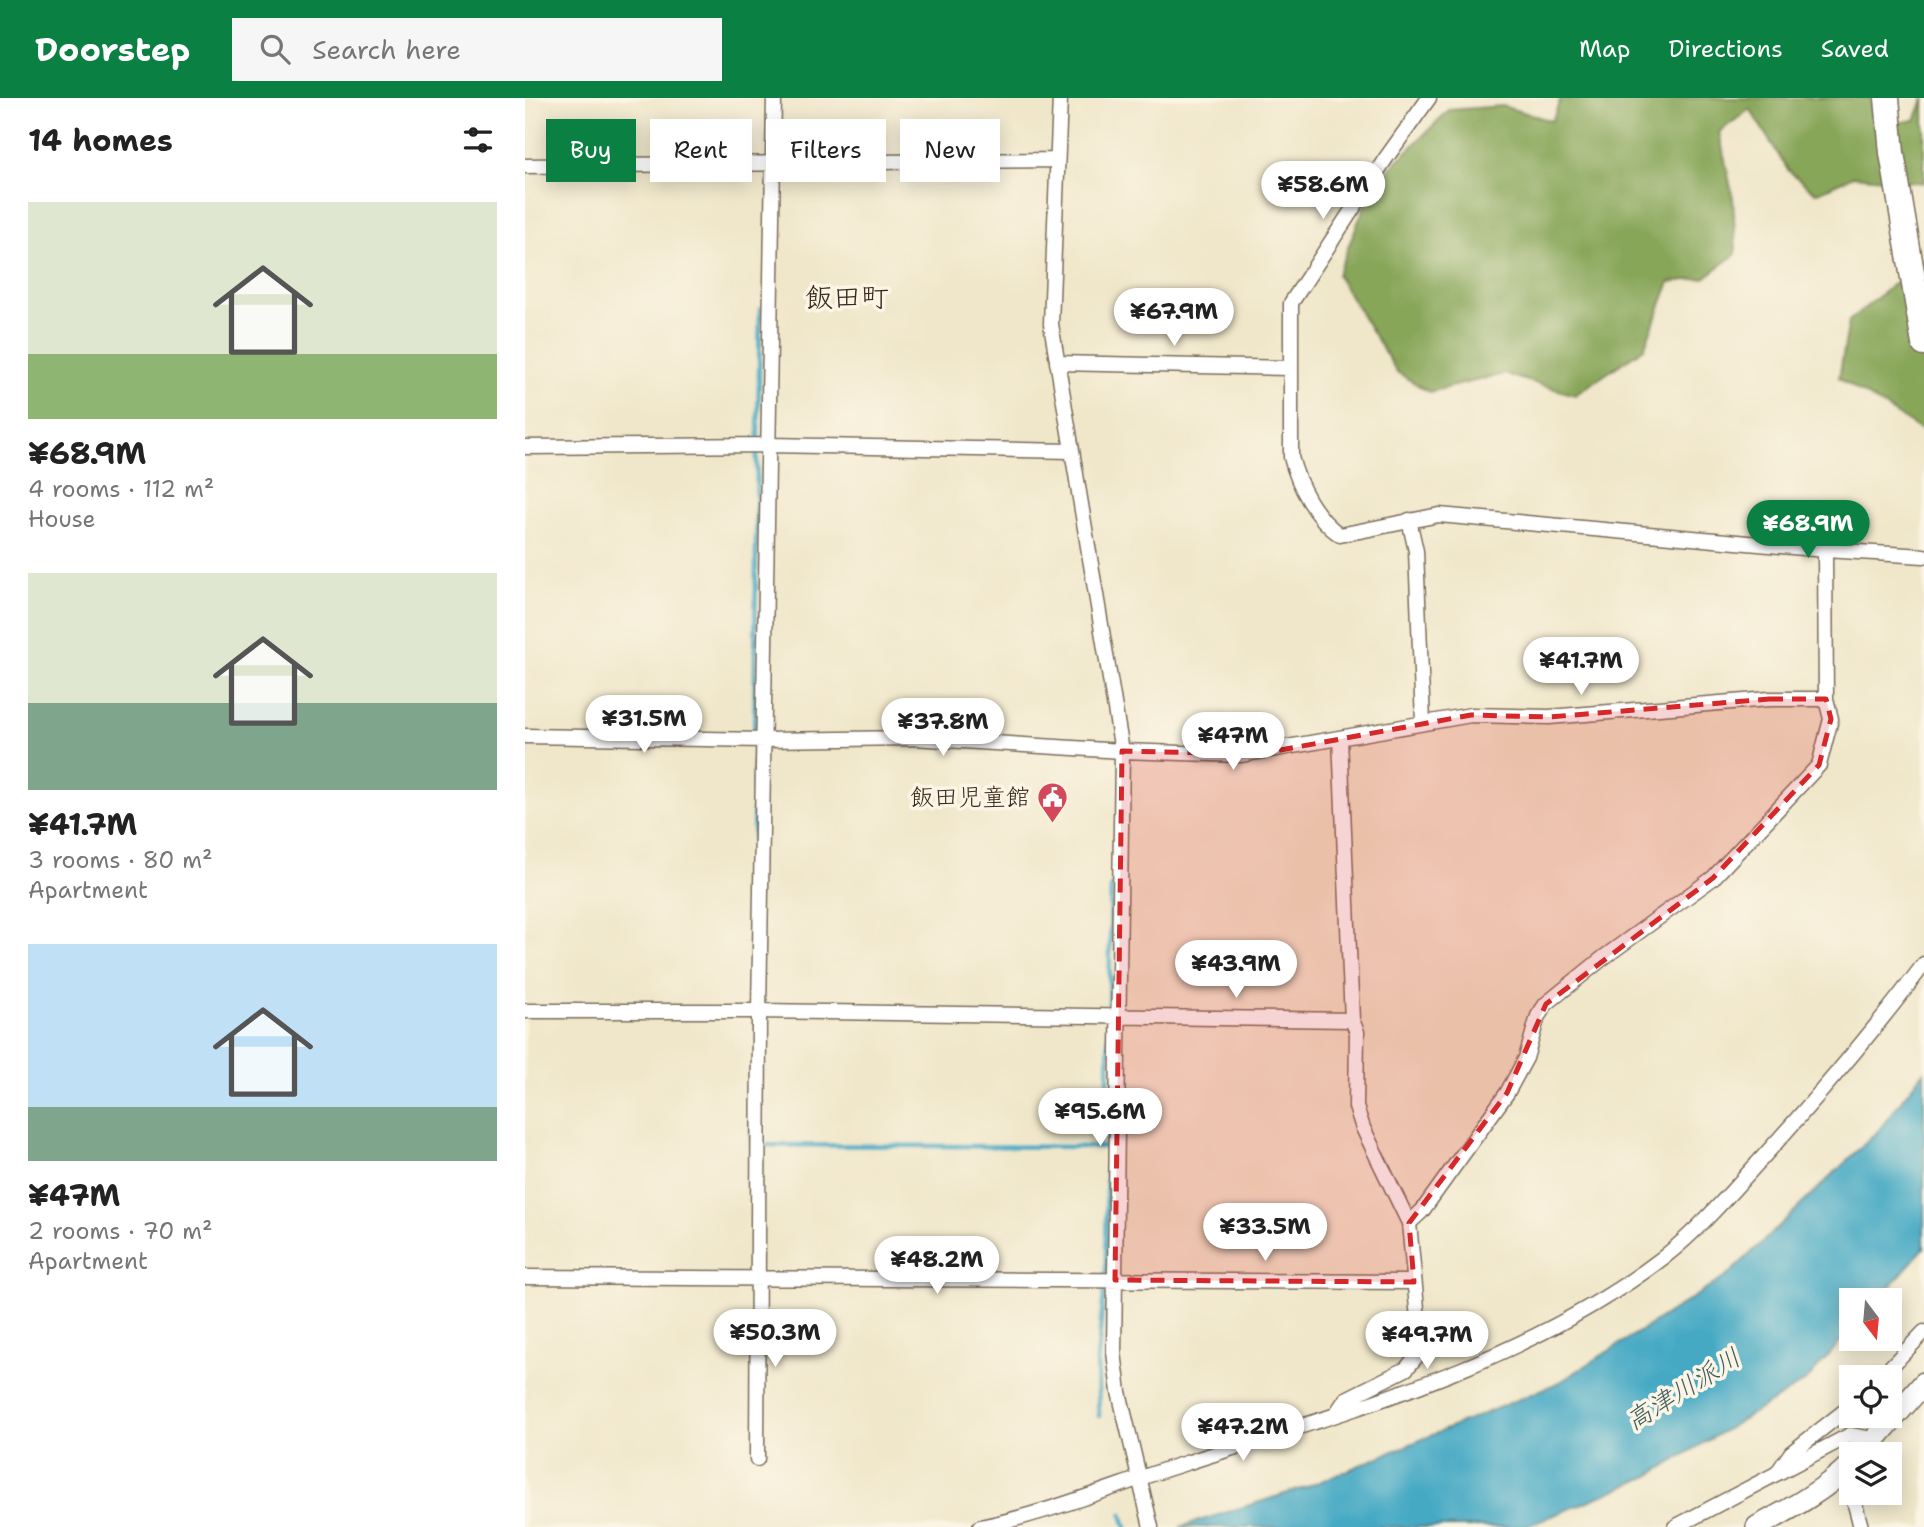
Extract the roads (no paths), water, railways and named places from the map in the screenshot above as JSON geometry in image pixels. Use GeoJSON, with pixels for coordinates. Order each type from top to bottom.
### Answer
{"type":"FeatureCollection","features":[{"type":"Feature","properties":{"kind":"highway"},"geometry":{"type":"LineString","coordinates":[[1887,98],[1892,153],[1919,288]]}},
{"type":"Feature","properties":{"kind":"highway"},"geometry":{"type":"LineString","coordinates":[[1900,98],[1924,344]]}},
{"type":"Feature","properties":{"kind":"main road"},"geometry":{"type":"LineString","coordinates":[[1873,1442],[1924,1383]]}},
{"type":"Feature","properties":{"kind":"main road"},"geometry":{"type":"LineString","coordinates":[[1758,1527],[1839,1486]]}},
{"type":"Feature","properties":{"kind":"street"},"geometry":{"type":"LineString","coordinates":[[774,98],[774,119]]}},
{"type":"Feature","properties":{"kind":"street"},"geometry":{"type":"LineString","coordinates":[[1060,98],[1055,160],[1051,324],[1122,751],[1114,1353],[1119,1392],[1151,1527]]}},
{"type":"Feature","properties":{"kind":"street"},"geometry":{"type":"LineString","coordinates":[[1429,98],[1378,169],[1291,303],[1291,457],[1296,475],[1326,526],[1340,535],[1439,515],[1825,550],[1924,556]]}},
{"type":"Feature","properties":{"kind":"street"},"geometry":{"type":"LineString","coordinates":[[886,161],[1055,160]]}},
{"type":"Feature","properties":{"kind":"street"},"geometry":{"type":"LineString","coordinates":[[525,166],[766,162]]}},
{"type":"Feature","properties":{"kind":"street"},"geometry":{"type":"LineString","coordinates":[[757,1460],[759,1011],[773,182]]}},
{"type":"Feature","properties":{"kind":"street"},"geometry":{"type":"LineString","coordinates":[[1057,363],[1291,368]]}},
{"type":"Feature","properties":{"kind":"street"},"geometry":{"type":"LineString","coordinates":[[525,447],[769,446],[1071,451]]}},
{"type":"Feature","properties":{"kind":"street"},"geometry":{"type":"LineString","coordinates":[[1409,520],[1416,551],[1423,722]]}},
{"type":"Feature","properties":{"kind":"street"},"geometry":{"type":"LineString","coordinates":[[1409,1223],[1422,1211],[1507,1093],[1526,1058],[1538,1016],[1546,1004],[1603,958],[1713,878],[1819,765],[1831,719],[1826,699],[1825,550]]}},
{"type":"Feature","properties":{"kind":"street"},"geometry":{"type":"LineString","coordinates":[[525,736],[765,740],[913,738],[1122,751],[1241,755],[1471,715],[1549,717],[1769,699],[1826,699]]}},
{"type":"Feature","properties":{"kind":"street"},"geometry":{"type":"LineString","coordinates":[[1336,1414],[1346,1399],[1406,1369],[1421,1351],[1409,1223],[1363,1128],[1356,1107],[1357,1032],[1352,1020],[1340,738]]}},
{"type":"Feature","properties":{"kind":"street"},"geometry":{"type":"LineString","coordinates":[[980,1527],[1141,1485],[1498,1353],[1584,1311],[1665,1256],[1713,1211],[1825,1088],[1924,964]]}},
{"type":"Feature","properties":{"kind":"street"},"geometry":{"type":"LineString","coordinates":[[525,1010],[1352,1020]]}},
{"type":"Feature","properties":{"kind":"street"},"geometry":{"type":"LineString","coordinates":[[525,1277],[1414,1282]]}},
{"type":"Feature","properties":{"kind":"street"},"geometry":{"type":"LineString","coordinates":[[1892,1365],[1924,1332]]}},
{"type":"Feature","properties":{"kind":"street"},"geometry":{"type":"LineString","coordinates":[[1776,1474],[1791,1453],[1839,1415]]}},
{"type":"Feature","properties":{"kind":"street"},"geometry":{"type":"LineString","coordinates":[[1675,1527],[1850,1435],[1861,1442]]}},
{"type":"Feature","properties":{"kind":"street"},"geometry":{"type":"LineString","coordinates":[[1855,1505],[1861,1527]]}},
{"type":"Feature","properties":{"kind":"water","name":"高津川派川"},"geometry":{"type":"Polygon","coordinates":[[[1924,1071],[1924,1248],[1889,1288],[1839,1288],[1839,1344],[1806,1381],[1649,1476],[1525,1527],[1180,1527],[1307,1487],[1560,1382],[1727,1276],[1878,1131],[1924,1071]]]}},
{"type":"Feature","properties":{"kind":"waterway"},"geometry":{"type":"LineString","coordinates":[[758,441],[760,309]]}},
{"type":"Feature","properties":{"kind":"waterway"},"geometry":{"type":"LineString","coordinates":[[752,990],[757,449]]}},
{"type":"Feature","properties":{"kind":"waterway"},"geometry":{"type":"LineString","coordinates":[[1107,1147],[1111,886]]}},
{"type":"Feature","properties":{"kind":"waterway"},"geometry":{"type":"LineString","coordinates":[[752,1086],[751,1145],[1107,1147],[1106,1273],[1097,1361],[1099,1416]]}},
{"type":"Feature","properties":{"kind":"waterway"},"geometry":{"type":"LineString","coordinates":[[1122,1514],[1126,1527]]}},
{"type":"Feature","properties":{"kind":"place","name":"飯田児童館"},"geometry":{"type":"Point","coordinates":[1053,824]}},
{"type":"Feature","properties":{"kind":"district","name":"飯田町"},"geometry":{"type":"Point","coordinates":[847,297]}}]}
